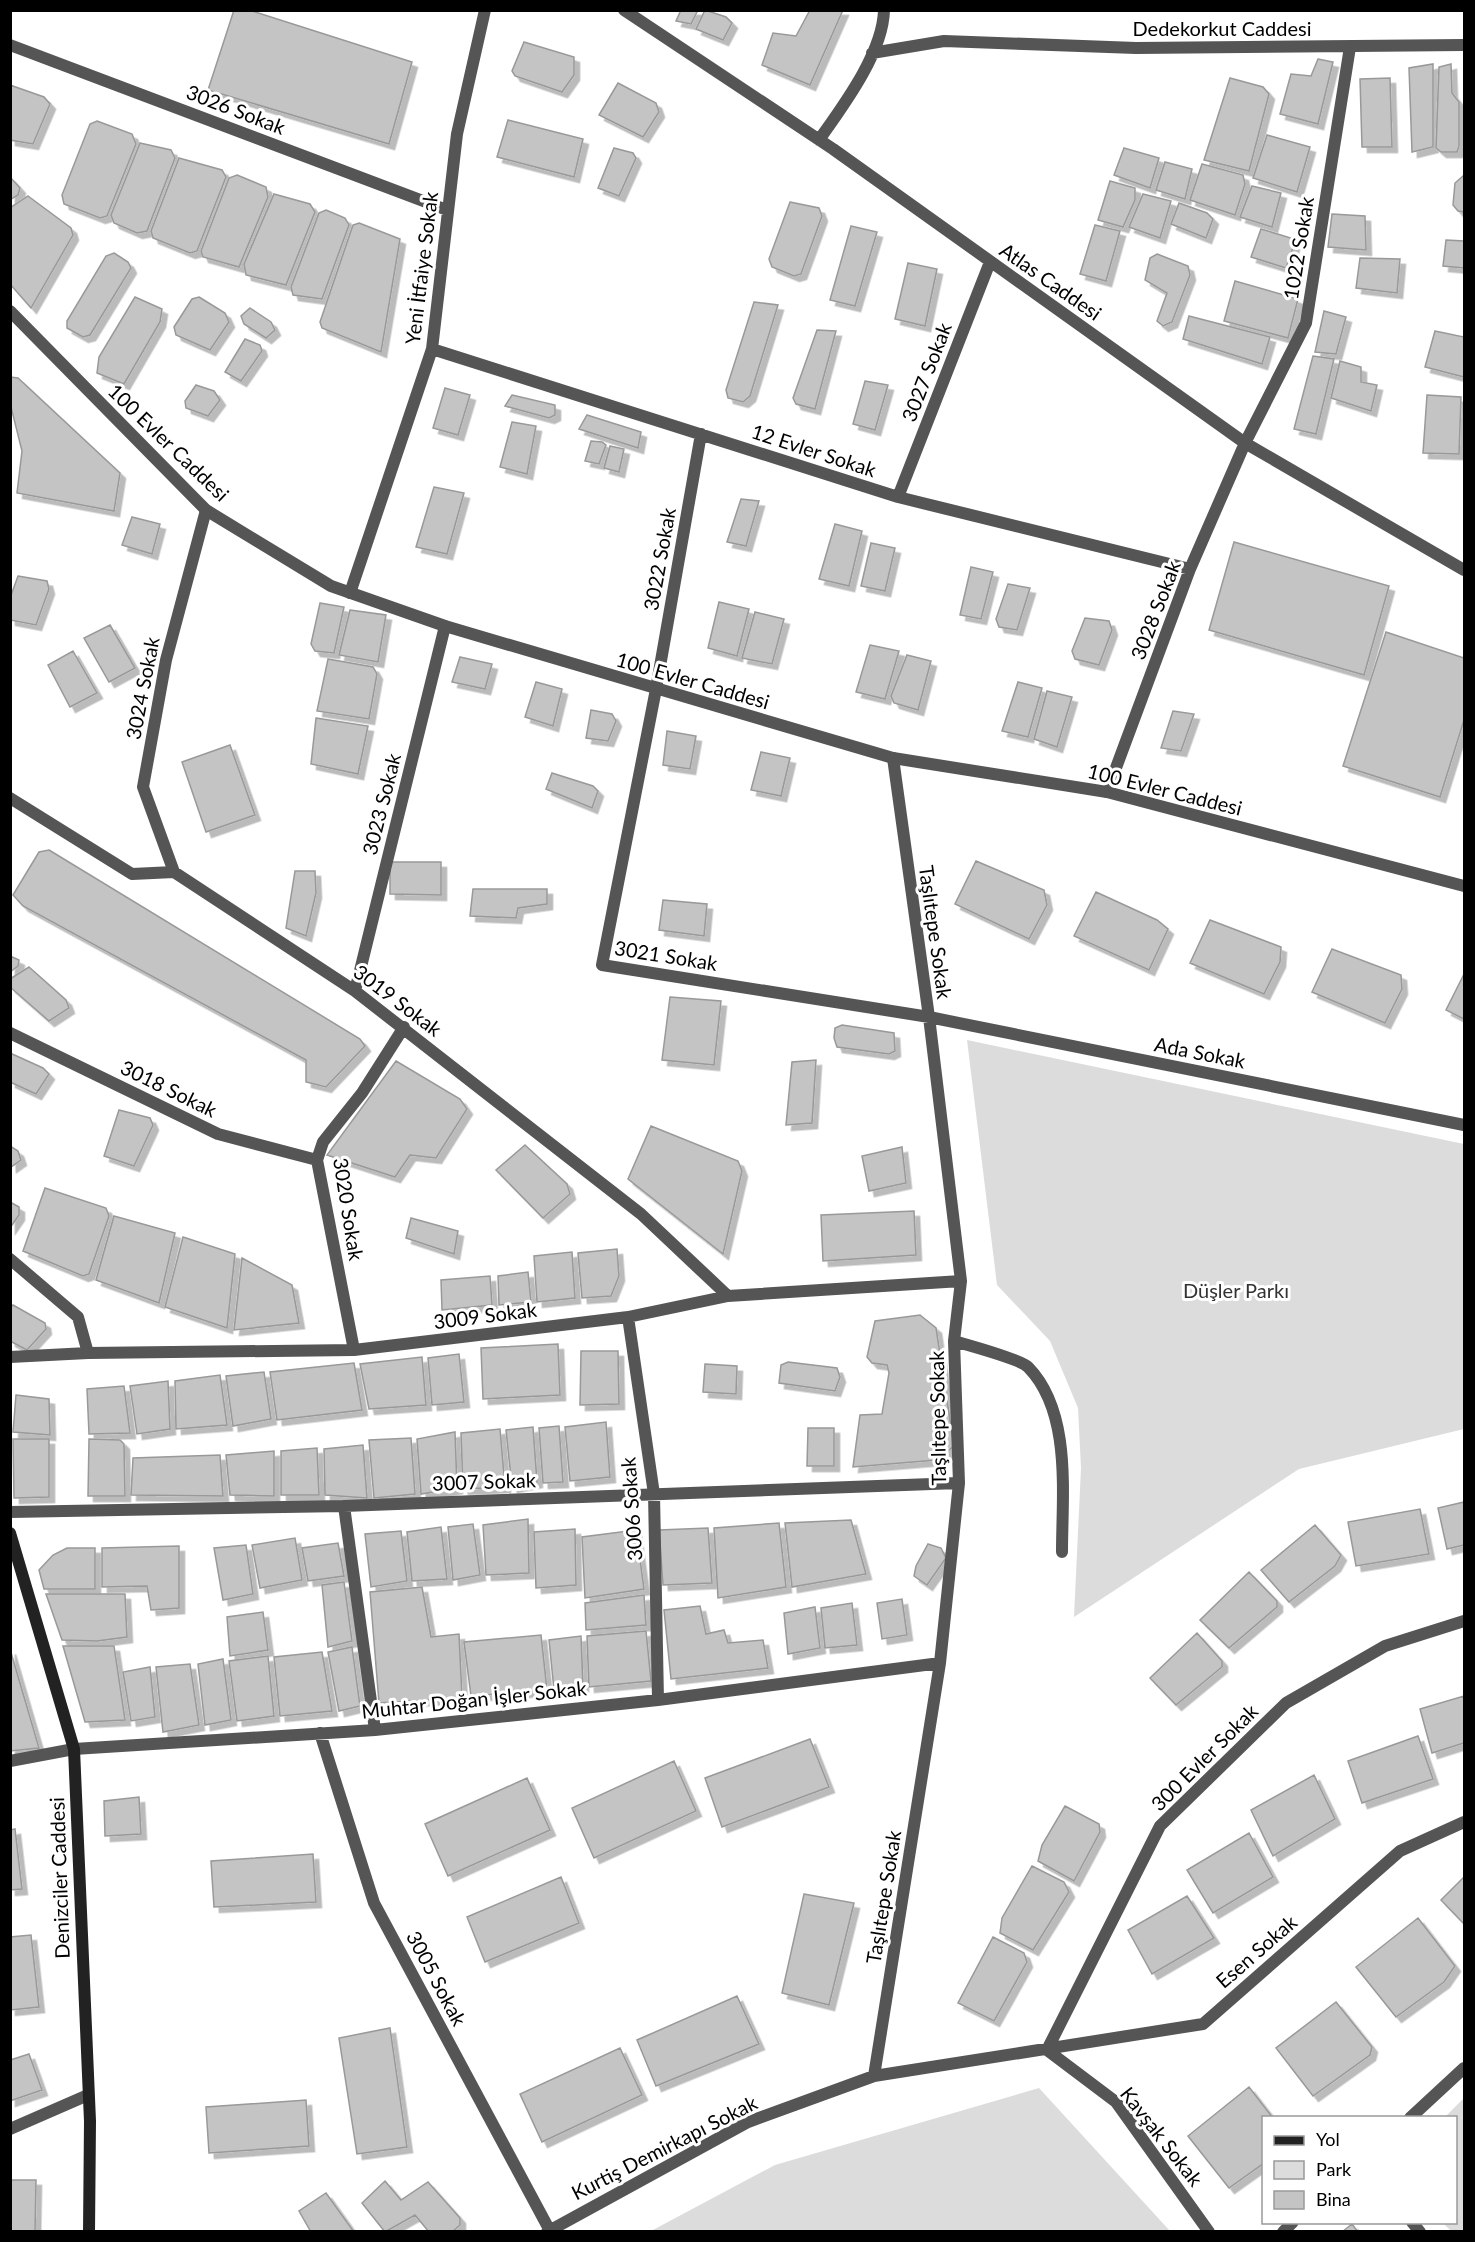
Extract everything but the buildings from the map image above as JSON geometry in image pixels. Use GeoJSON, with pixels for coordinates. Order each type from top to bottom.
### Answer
{"type":"FeatureCollection","features":[{"type":"Feature","properties":{"kind":"main road","name":"Denizciler Caddesi"},"geometry":{"type":"LineString","coordinates":[[10,1533],[74,1749],[90,2121],[89,2232]]}},
{"type":"Feature","properties":{"kind":"street","name":"Yeni İtfaiye Sokak"},"geometry":{"type":"LineString","coordinates":[[350,593],[432,350],[457,134],[485,10]]}},
{"type":"Feature","properties":{"kind":"street","name":"Atlas Caddesi"},"geometry":{"type":"LineString","coordinates":[[624,10],[819,141],[1245,443],[1464,570]]}},
{"type":"Feature","properties":{"kind":"street"},"geometry":{"type":"LineString","coordinates":[[819,141],[862,77],[884,23],[884,10]]}},
{"type":"Feature","properties":{"kind":"street","name":"Dedekorkut Caddesi"},"geometry":{"type":"LineString","coordinates":[[872,53],[944,41],[1136,48],[1464,45]]}},
{"type":"Feature","properties":{"kind":"street","name":"3026 Sokak"},"geometry":{"type":"LineString","coordinates":[[10,45],[447,210]]}},
{"type":"Feature","properties":{"kind":"street","name":"1022 Sokak"},"geometry":{"type":"LineString","coordinates":[[1245,443],[1306,323],[1350,47]]}},
{"type":"Feature","properties":{"kind":"street","name":"3027 Sokak"},"geometry":{"type":"LineString","coordinates":[[898,497],[990,262]]}},
{"type":"Feature","properties":{"kind":"street","name":"100 Evler Caddesi"},"geometry":{"type":"LineString","coordinates":[[12,317],[206,510],[332,586],[445,626],[893,758],[1107,792],[1464,886]]}},
{"type":"Feature","properties":{"kind":"street","name":"12 Evler Sokak"},"geometry":{"type":"LineString","coordinates":[[432,350],[898,497],[1190,569]]}},
{"type":"Feature","properties":{"kind":"street","name":"3022 Sokak"},"geometry":{"type":"LineString","coordinates":[[656,689],[701,434]]}},
{"type":"Feature","properties":{"kind":"street","name":"3028 Sokak"},"geometry":{"type":"LineString","coordinates":[[1107,792],[1190,569],[1245,443]]}},
{"type":"Feature","properties":{"kind":"street","name":"3024 Sokak"},"geometry":{"type":"LineString","coordinates":[[174,872],[143,787],[166,660],[206,510]]}},
{"type":"Feature","properties":{"kind":"street","name":"3023 Sokak"},"geometry":{"type":"LineString","coordinates":[[355,991],[445,626]]}},
{"type":"Feature","properties":{"kind":"street","name":"3021 Sokak"},"geometry":{"type":"LineString","coordinates":[[656,689],[602,964],[929,1017]]}},
{"type":"Feature","properties":{"kind":"street","name":"Taşlıtepe Sokak"},"geometry":{"type":"LineString","coordinates":[[874,2076],[940,1664],[959,1483],[954,1341],[962,1281],[929,1017],[893,758]]}},
{"type":"Feature","properties":{"kind":"street"},"geometry":{"type":"LineString","coordinates":[[10,798],[132,874],[174,872]]}},
{"type":"Feature","properties":{"kind":"street","name":"3019 Sokak"},"geometry":{"type":"LineString","coordinates":[[174,872],[355,991],[404,1027],[641,1214],[728,1296]]}},
{"type":"Feature","properties":{"kind":"street","name":"Ada Sokak"},"geometry":{"type":"LineString","coordinates":[[929,1017],[1464,1125]]}},
{"type":"Feature","properties":{"kind":"street","name":"3020 Sokak"},"geometry":{"type":"LineString","coordinates":[[354,1350],[317,1160],[323,1142],[362,1093],[404,1027]]}},
{"type":"Feature","properties":{"kind":"street","name":"3018 Sokak"},"geometry":{"type":"LineString","coordinates":[[10,1033],[218,1134],[317,1160]]}},
{"type":"Feature","properties":{"kind":"street"},"geometry":{"type":"LineString","coordinates":[[10,1259],[78,1317],[88,1353]]}},
{"type":"Feature","properties":{"kind":"street","name":"3009 Sokak"},"geometry":{"type":"LineString","coordinates":[[10,1357],[88,1353],[354,1350],[628,1317],[728,1296],[962,1281]]}},
{"type":"Feature","properties":{"kind":"street","name":"3006 Sokak"},"geometry":{"type":"LineString","coordinates":[[628,1317],[654,1494],[658,1700]]}},
{"type":"Feature","properties":{"kind":"street"},"geometry":{"type":"LineString","coordinates":[[954,1341],[1027,1365],[1051,1401],[1061,1445],[1062,1552]]}},
{"type":"Feature","properties":{"kind":"street","name":"3007 Sokak"},"geometry":{"type":"LineString","coordinates":[[10,1512],[344,1506],[959,1483]]}},
{"type":"Feature","properties":{"kind":"street"},"geometry":{"type":"LineString","coordinates":[[344,1506],[375,1730]]}},
{"type":"Feature","properties":{"kind":"street","name":"300 Evler Sokak"},"geometry":{"type":"LineString","coordinates":[[1047,2050],[1160,1826],[1286,1703],[1385,1646],[1464,1621]]}},
{"type":"Feature","properties":{"kind":"street","name":"Muhtar Doğan İşler Sokak"},"geometry":{"type":"LineString","coordinates":[[10,1761],[74,1749],[375,1730],[658,1700],[940,1664]]}},
{"type":"Feature","properties":{"kind":"street","name":"3005 Sokak"},"geometry":{"type":"LineString","coordinates":[[320,1733],[375,1903],[548,2230]]}},
{"type":"Feature","properties":{"kind":"street","name":"Esen Sokak"},"geometry":{"type":"LineString","coordinates":[[1047,2050],[1203,2024],[1400,1851],[1464,1822]]}},
{"type":"Feature","properties":{"kind":"street","name":"Kurtiş Demirkapı Sokak"},"geometry":{"type":"LineString","coordinates":[[548,2230],[748,2122],[874,2076],[1047,2050]]}},
{"type":"Feature","properties":{"kind":"street","name":"Kavşak Sokak"},"geometry":{"type":"LineString","coordinates":[[1047,2050],[1116,2102],[1209,2232]]}},
{"type":"Feature","properties":{"kind":"street"},"geometry":{"type":"LineString","coordinates":[[1412,2116],[1464,2068]]}},
{"type":"Feature","properties":{"kind":"street"},"geometry":{"type":"LineString","coordinates":[[10,2129],[88,2095]]}},
{"type":"Feature","properties":{"kind":"green space","name":"Düşler Parkı"},"geometry":{"type":"Polygon","coordinates":[[[967,1040],[1464,1144],[1464,1429],[1299,1469],[1074,1617],[1081,1468],[1078,1408],[1050,1341],[997,1285],[967,1040]]]}},
{"type":"Feature","properties":{"kind":"green space"},"geometry":{"type":"Polygon","coordinates":[[[1039,2088],[1170,2231],[651,2231],[775,2165],[1039,2088]]]}},
{"type":"Feature","properties":{"kind":"green space"},"geometry":{"type":"Polygon","coordinates":[[[1464,2098],[1464,2231],[1451,2231],[1444,2224],[1457,2224],[1457,2116],[1446,2116],[1464,2098]]]}}]}
